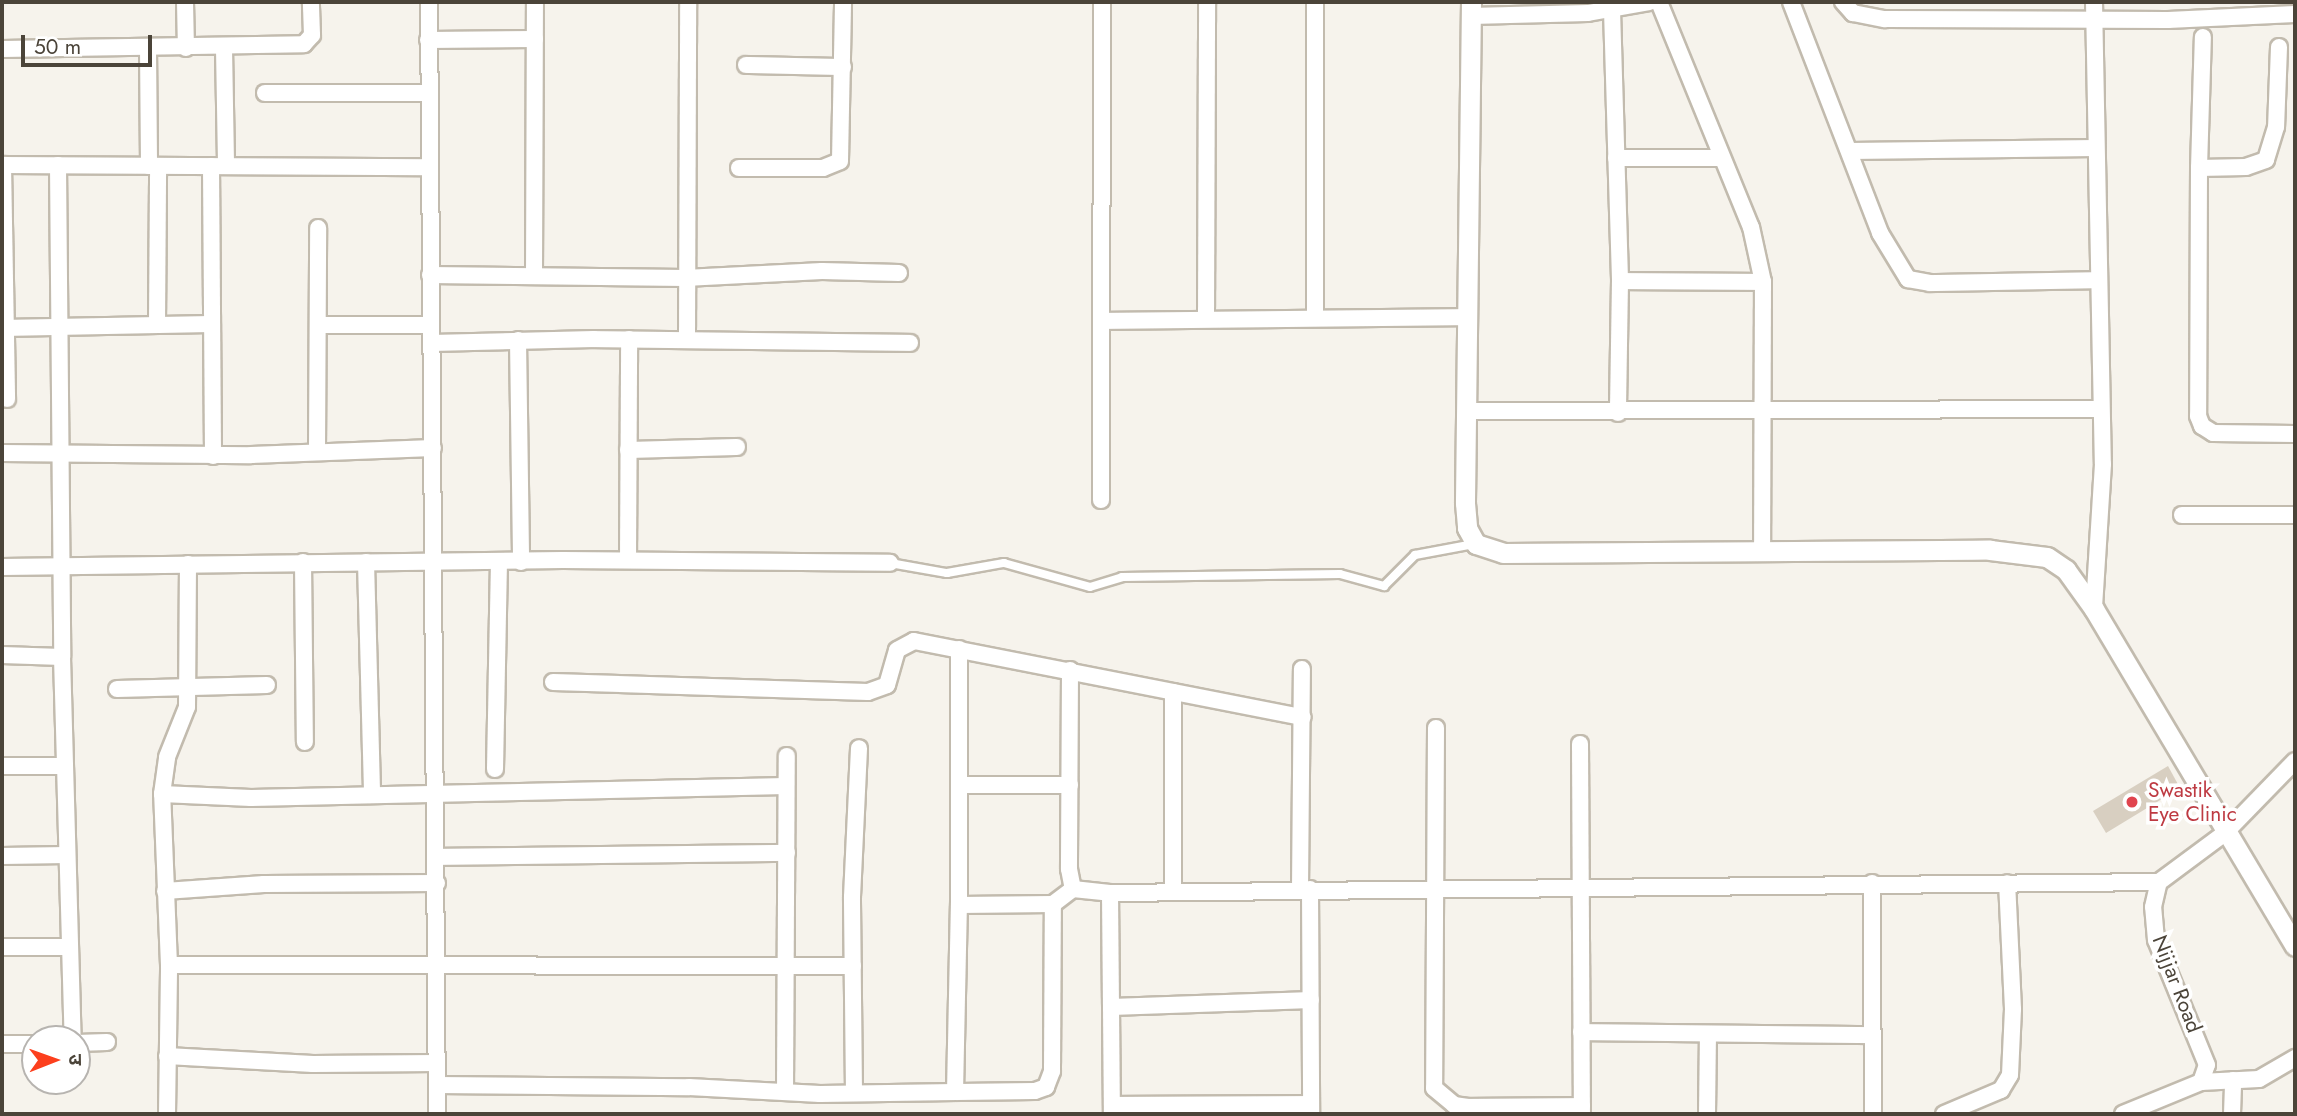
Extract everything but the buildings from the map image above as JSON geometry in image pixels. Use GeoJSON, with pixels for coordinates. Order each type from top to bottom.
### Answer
{"type":"FeatureCollection","features":[{"type":"Feature","properties":{"kind":"street"},"geometry":{"type":"LineString","coordinates":[[185,2],[186,48]]}},
{"type":"Feature","properties":{"kind":"street"},"geometry":{"type":"LineString","coordinates":[[2,49],[224,48],[309,41],[311,2]]}},
{"type":"Feature","properties":{"kind":"street"},"geometry":{"type":"LineString","coordinates":[[429,2],[437,1114]]}},
{"type":"Feature","properties":{"kind":"street"},"geometry":{"type":"LineString","coordinates":[[534,276],[535,2]]}},
{"type":"Feature","properties":{"kind":"street"},"geometry":{"type":"LineString","coordinates":[[687,340],[685,278],[688,2]]}},
{"type":"Feature","properties":{"kind":"street"},"geometry":{"type":"LineString","coordinates":[[739,168],[823,168],[840,161],[843,2]]}},
{"type":"Feature","properties":{"kind":"street"},"geometry":{"type":"LineString","coordinates":[[1101,500],[1104,321],[1102,2]]}},
{"type":"Feature","properties":{"kind":"street"},"geometry":{"type":"LineString","coordinates":[[1206,2],[1206,319]]}},
{"type":"Feature","properties":{"kind":"street"},"geometry":{"type":"LineString","coordinates":[[1315,2],[1315,318]]}},
{"type":"Feature","properties":{"kind":"street"},"geometry":{"type":"LineString","coordinates":[[1649,2],[1612,10],[1471,9],[1465,503],[1467,528],[1476,544],[1503,553],[2023,552],[2047,557],[2066,570],[2094,609],[2225,833],[2295,946]]}},
{"type":"Feature","properties":{"kind":"street"},"geometry":{"type":"LineString","coordinates":[[1659,2],[1720,158],[1751,227],[1763,282],[1762,552]]}},
{"type":"Feature","properties":{"kind":"street"},"geometry":{"type":"LineString","coordinates":[[1791,2],[1880,233],[1908,279],[1930,283],[2099,280]]}},
{"type":"Feature","properties":{"kind":"street"},"geometry":{"type":"LineString","coordinates":[[1843,2],[1853,13],[1867,18],[2168,20],[2274,8],[2295,14]]}},
{"type":"Feature","properties":{"kind":"street"},"geometry":{"type":"LineString","coordinates":[[2094,2],[2101,409],[2094,609]]}},
{"type":"Feature","properties":{"kind":"street"},"geometry":{"type":"LineString","coordinates":[[2168,20],[2169,2]]}},
{"type":"Feature","properties":{"kind":"street"},"geometry":{"type":"LineString","coordinates":[[1612,10],[1620,281],[1618,413]]}},
{"type":"Feature","properties":{"kind":"street"},"geometry":{"type":"LineString","coordinates":[[2203,37],[2199,168],[2198,416],[2202,426],[2213,433],[2295,434]]}},
{"type":"Feature","properties":{"kind":"street"},"geometry":{"type":"LineString","coordinates":[[428,40],[535,39]]}},
{"type":"Feature","properties":{"kind":"street"},"geometry":{"type":"LineString","coordinates":[[2199,168],[2246,167],[2266,160],[2276,127],[2279,47]]}},
{"type":"Feature","properties":{"kind":"street"},"geometry":{"type":"LineString","coordinates":[[148,48],[157,325]]}},
{"type":"Feature","properties":{"kind":"street"},"geometry":{"type":"LineString","coordinates":[[213,456],[211,324],[224,48]]}},
{"type":"Feature","properties":{"kind":"street"},"geometry":{"type":"LineString","coordinates":[[746,65],[843,66]]}},
{"type":"Feature","properties":{"kind":"street"},"geometry":{"type":"LineString","coordinates":[[265,93],[429,93]]}},
{"type":"Feature","properties":{"kind":"street"},"geometry":{"type":"LineString","coordinates":[[1850,151],[2096,148]]}},
{"type":"Feature","properties":{"kind":"street"},"geometry":{"type":"LineString","coordinates":[[1616,158],[1720,158]]}},
{"type":"Feature","properties":{"kind":"street"},"geometry":{"type":"LineString","coordinates":[[7,399],[2,165],[429,167]]}},
{"type":"Feature","properties":{"kind":"street"},"geometry":{"type":"LineString","coordinates":[[58,165],[64,567],[62,657],[73,1025]]}},
{"type":"Feature","properties":{"kind":"street"},"geometry":{"type":"LineString","coordinates":[[317,451],[318,228]]}},
{"type":"Feature","properties":{"kind":"street"},"geometry":{"type":"LineString","coordinates":[[430,275],[685,278],[822,271],[898,273]]}},
{"type":"Feature","properties":{"kind":"street"},"geometry":{"type":"LineString","coordinates":[[1620,281],[1763,282]]}},
{"type":"Feature","properties":{"kind":"street"},"geometry":{"type":"LineString","coordinates":[[1104,321],[1469,317]]}},
{"type":"Feature","properties":{"kind":"street"},"geometry":{"type":"LineString","coordinates":[[4,328],[62,324],[211,324]]}},
{"type":"Feature","properties":{"kind":"street"},"geometry":{"type":"LineString","coordinates":[[318,325],[430,325]]}},
{"type":"Feature","properties":{"kind":"street"},"geometry":{"type":"LineString","coordinates":[[431,343],[518,340],[910,343]]}},
{"type":"Feature","properties":{"kind":"street"},"geometry":{"type":"LineString","coordinates":[[518,340],[521,562]]}},
{"type":"Feature","properties":{"kind":"street"},"geometry":{"type":"LineString","coordinates":[[628,560],[629,340]]}},
{"type":"Feature","properties":{"kind":"street"},"geometry":{"type":"LineString","coordinates":[[1466,411],[1618,413],[2101,409]]}},
{"type":"Feature","properties":{"kind":"street"},"geometry":{"type":"LineString","coordinates":[[628,450],[737,447]]}},
{"type":"Feature","properties":{"kind":"street"},"geometry":{"type":"LineString","coordinates":[[2,453],[213,456],[433,448]]}},
{"type":"Feature","properties":{"kind":"street"},"geometry":{"type":"LineString","coordinates":[[2182,515],[2295,515]]}},
{"type":"Feature","properties":{"kind":"street"},"geometry":{"type":"LineString","coordinates":[[2,567],[303,562],[432,565],[628,560],[890,563]]}},
{"type":"Feature","properties":{"kind":"street"},"geometry":{"type":"LineString","coordinates":[[303,562],[306,742]]}},
{"type":"Feature","properties":{"kind":"street"},"geometry":{"type":"LineString","coordinates":[[366,562],[372,794]]}},
{"type":"Feature","properties":{"kind":"street"},"geometry":{"type":"LineString","coordinates":[[167,1114],[169,965],[162,794],[167,757],[186,720],[189,687],[188,564]]}},
{"type":"Feature","properties":{"kind":"street"},"geometry":{"type":"LineString","coordinates":[[495,769],[499,564]]}},
{"type":"Feature","properties":{"kind":"street"},"geometry":{"type":"LineString","coordinates":[[553,682],[868,692],[887,685],[904,643],[959,649],[1303,717]]}},
{"type":"Feature","properties":{"kind":"street"},"geometry":{"type":"LineString","coordinates":[[955,1092],[959,905],[959,649]]}},
{"type":"Feature","properties":{"kind":"street"},"geometry":{"type":"LineString","coordinates":[[2,655],[62,657]]}},
{"type":"Feature","properties":{"kind":"street"},"geometry":{"type":"LineString","coordinates":[[1110,893],[1112,1110],[1311,1109],[1303,669]]}},
{"type":"Feature","properties":{"kind":"street"},"geometry":{"type":"LineString","coordinates":[[1070,670],[1069,869],[1073,889]]}},
{"type":"Feature","properties":{"kind":"street"},"geometry":{"type":"LineString","coordinates":[[117,689],[267,685]]}},
{"type":"Feature","properties":{"kind":"street"},"geometry":{"type":"LineString","coordinates":[[1173,692],[1173,892]]}},
{"type":"Feature","properties":{"kind":"street"},"geometry":{"type":"LineString","coordinates":[[1436,728],[1433,888],[1434,1088],[1454,1105],[1468,1107],[1582,1110],[1580,744]]}},
{"type":"Feature","properties":{"kind":"street"},"geometry":{"type":"LineString","coordinates":[[854,1093],[853,966],[859,748]]}},
{"type":"Feature","properties":{"kind":"street"},"geometry":{"type":"LineString","coordinates":[[785,1091],[789,966],[787,756]]}},
{"type":"Feature","properties":{"kind":"street"},"geometry":{"type":"LineString","coordinates":[[959,905],[1053,904],[1073,889],[1110,893],[1872,883],[2159,883],[2225,833],[2295,761]]}},
{"type":"Feature","properties":{"kind":"street"},"geometry":{"type":"LineString","coordinates":[[2,766],[65,766]]}},
{"type":"Feature","properties":{"kind":"street"},"geometry":{"type":"LineString","coordinates":[[959,785],[1070,785]]}},
{"type":"Feature","properties":{"kind":"street"},"geometry":{"type":"LineString","coordinates":[[162,794],[251,798],[436,790],[786,786]]}},
{"type":"Feature","properties":{"kind":"street"},"geometry":{"type":"LineString","coordinates":[[437,857],[787,853]]}},
{"type":"Feature","properties":{"kind":"street"},"geometry":{"type":"LineString","coordinates":[[2,856],[67,855]]}},
{"type":"Feature","properties":{"kind":"street"},"geometry":{"type":"LineString","coordinates":[[165,891],[264,884],[436,883]]}},
{"type":"Feature","properties":{"kind":"street"},"geometry":{"type":"LineString","coordinates":[[1872,883],[1873,1114]]}},
{"type":"Feature","properties":{"kind":"street"},"geometry":{"type":"LineString","coordinates":[[1944,1114],[2001,1090],[2010,1075],[2013,1030],[2007,883]]}},
{"type":"Feature","properties":{"kind":"street","name":"Nijjar Road"},"geometry":{"type":"LineString","coordinates":[[2159,883],[2154,907],[2156,940],[2203,1049],[2207,1065],[2201,1082]]}},
{"type":"Feature","properties":{"kind":"street"},"geometry":{"type":"LineString","coordinates":[[437,1085],[854,1093],[1035,1091],[1050,1080],[1053,904]]}},
{"type":"Feature","properties":{"kind":"street"},"geometry":{"type":"LineString","coordinates":[[2,947],[70,947]]}},
{"type":"Feature","properties":{"kind":"street"},"geometry":{"type":"LineString","coordinates":[[169,965],[437,968],[853,966]]}},
{"type":"Feature","properties":{"kind":"street"},"geometry":{"type":"LineString","coordinates":[[1112,1007],[1311,1000]]}},
{"type":"Feature","properties":{"kind":"street"},"geometry":{"type":"LineString","coordinates":[[1581,1032],[1873,1035]]}},
{"type":"Feature","properties":{"kind":"street"},"geometry":{"type":"LineString","coordinates":[[1707,1114],[1708,1034]]}},
{"type":"Feature","properties":{"kind":"street"},"geometry":{"type":"LineString","coordinates":[[91,1043],[107,1042]]}},
{"type":"Feature","properties":{"kind":"street"},"geometry":{"type":"LineString","coordinates":[[2,1044],[21,1044]]}},
{"type":"Feature","properties":{"kind":"street"},"geometry":{"type":"LineString","coordinates":[[167,1056],[313,1064],[437,1063]]}},
{"type":"Feature","properties":{"kind":"street"},"geometry":{"type":"LineString","coordinates":[[2123,1114],[2201,1082],[2259,1079],[2295,1058]]}},
{"type":"Feature","properties":{"kind":"street"},"geometry":{"type":"LineString","coordinates":[[2232,1114],[2233,1080]]}},
{"type":"Feature","properties":{"kind":"lane"},"geometry":{"type":"LineString","coordinates":[[890,563],[947,573],[1004,563],[1090,587],[1122,577],[1340,574],[1384,586],[1415,555],[1476,544]]}},
{"type":"Feature","properties":{"kind":"place","name":"Swastik Eye Clinic"},"geometry":{"type":"Point","coordinates":[2132,802]}}]}
